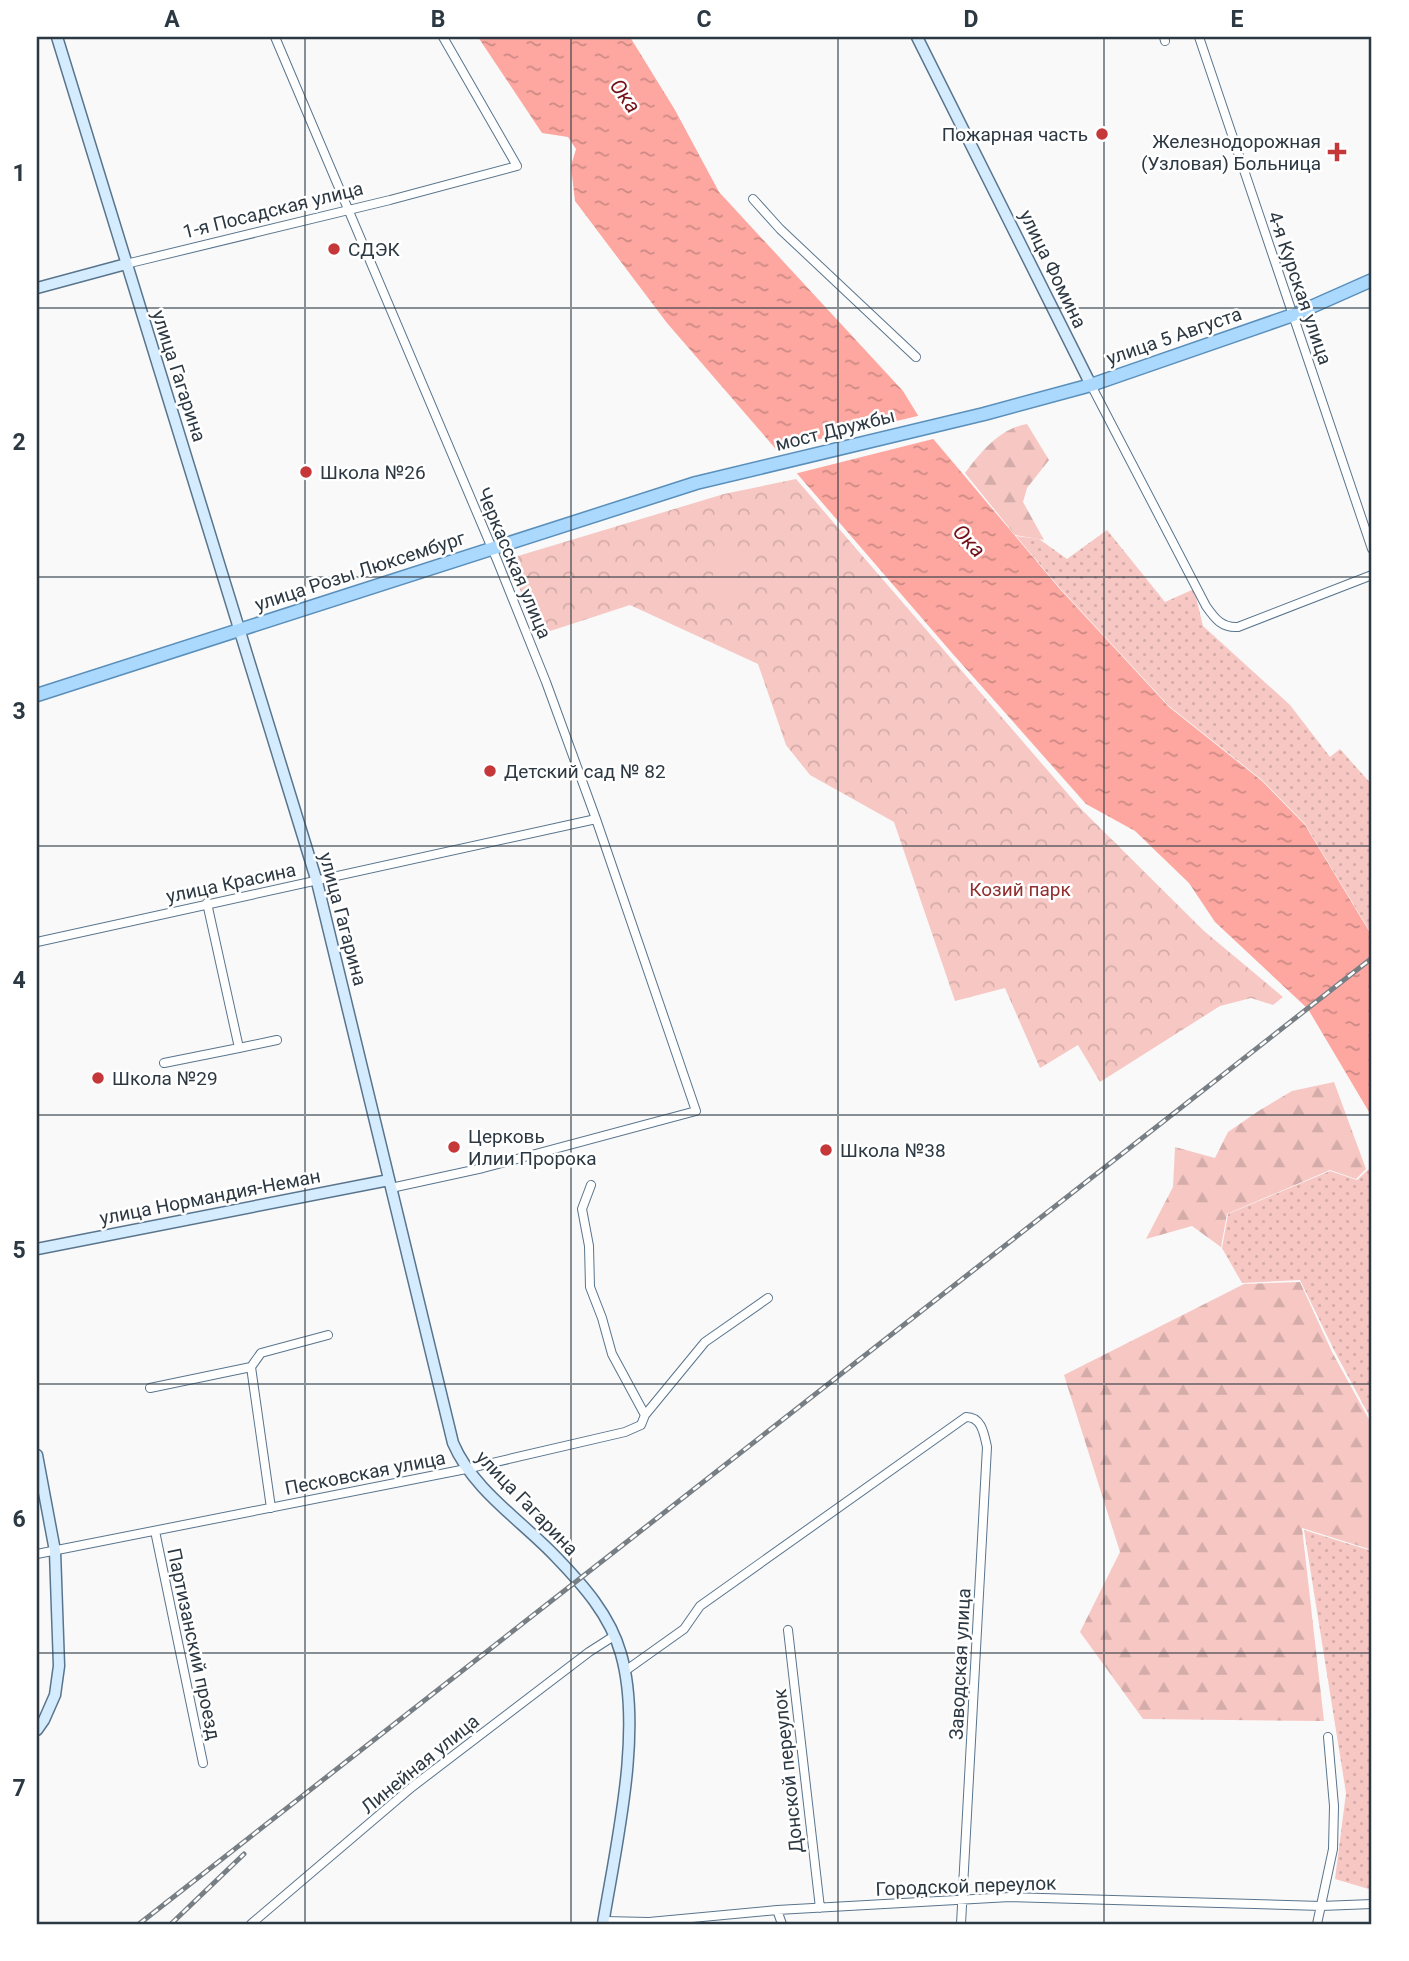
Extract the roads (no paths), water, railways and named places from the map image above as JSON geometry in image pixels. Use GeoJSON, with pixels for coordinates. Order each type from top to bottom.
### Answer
{"type":"FeatureCollection","features":[{"type":"Feature","properties":{"kind":"main road","name":"улица 5 Августа"},"geometry":{"type":"LineString","coordinates":[[984,414],[1091,385],[1293,314],[1372,280]]}},
{"type":"Feature","properties":{"kind":"main road","name":"мост Дружбы"},"geometry":{"type":"LineString","coordinates":[[696,483],[984,414]]}},
{"type":"Feature","properties":{"kind":"main road","name":"улица Розы Люксембург"},"geometry":{"type":"LineString","coordinates":[[37,695],[696,483]]}},
{"type":"Feature","properties":{"kind":"street","name":"улица Гагарина"},"geometry":{"type":"LineString","coordinates":[[57,37],[317,882],[453,1443],[466,1469],[585,1588],[605,1617],[625,1671],[628,1705],[627,1773],[604,1923]]}},
{"type":"Feature","properties":{"kind":"street","name":"Черкасская улица"},"geometry":{"type":"LineString","coordinates":[[275,37],[492,548],[546,682],[696,1111]]}},
{"type":"Feature","properties":{"kind":"street","name":"1-я Посадская улица"},"geometry":{"type":"LineString","coordinates":[[37,288],[517,166],[443,37]]}},
{"type":"Feature","properties":{"kind":"street","name":"улица Фомина"},"geometry":{"type":"LineString","coordinates":[[917,37],[1091,385],[1206,607],[1221,624],[1229,628],[1372,575]]}},
{"type":"Feature","properties":{"kind":"street","name":"4-я Курская улица"},"geometry":{"type":"LineString","coordinates":[[1199,37],[1372,549]]}},
{"type":"Feature","properties":{"kind":"street"},"geometry":{"type":"LineString","coordinates":[[753,199],[780,229],[916,357]]}},
{"type":"Feature","properties":{"kind":"street","name":"улица Красина"},"geometry":{"type":"LineString","coordinates":[[37,942],[596,819]]}},
{"type":"Feature","properties":{"kind":"street"},"geometry":{"type":"LineString","coordinates":[[207,903],[239,1048]]}},
{"type":"Feature","properties":{"kind":"street"},"geometry":{"type":"LineString","coordinates":[[164,1063],[277,1040]]}},
{"type":"Feature","properties":{"kind":"street","name":"улица Нормандия-Неман"},"geometry":{"type":"LineString","coordinates":[[37,1249],[483,1168],[696,1111]]}},
{"type":"Feature","properties":{"kind":"street"},"geometry":{"type":"LineString","coordinates":[[591,1185],[582,1209],[589,1246],[590,1287],[612,1354],[645,1415]]}},
{"type":"Feature","properties":{"kind":"street","name":"Песковская улица"},"geometry":{"type":"LineString","coordinates":[[37,1555],[466,1469],[625,1432],[642,1425],[645,1415],[705,1342],[768,1298]]}},
{"type":"Feature","properties":{"kind":"street"},"geometry":{"type":"LineString","coordinates":[[150,1388],[251,1367],[261,1353],[328,1335]]}},
{"type":"Feature","properties":{"kind":"street"},"geometry":{"type":"LineString","coordinates":[[251,1367],[271,1508]]}},
{"type":"Feature","properties":{"kind":"street","name":"Заводская улица"},"geometry":{"type":"LineString","coordinates":[[625,1671],[684,1629],[700,1606],[966,1418],[973,1417],[978,1421],[987,1447],[961,1924]]}},
{"type":"Feature","properties":{"kind":"street"},"geometry":{"type":"LineString","coordinates":[[37,1455],[54,1551],[59,1666],[55,1695],[37,1730]]}},
{"type":"Feature","properties":{"kind":"street","name":"Партизанский проезд"},"geometry":{"type":"LineString","coordinates":[[155,1531],[203,1763]]}},
{"type":"Feature","properties":{"kind":"street","name":"Донской переулок"},"geometry":{"type":"LineString","coordinates":[[788,1630],[820,1908]]}},
{"type":"Feature","properties":{"kind":"street","name":"Линейная улица"},"geometry":{"type":"LineString","coordinates":[[251,1924],[412,1787],[589,1651],[614,1636]]}},
{"type":"Feature","properties":{"kind":"street"},"geometry":{"type":"LineString","coordinates":[[1317,1924],[1333,1849],[1334,1806],[1328,1737]]}},
{"type":"Feature","properties":{"kind":"street","name":"Городской переулок"},"geometry":{"type":"LineString","coordinates":[[604,1923],[1010,1897],[1321,1906],[1372,1904]]}},
{"type":"Feature","properties":{"kind":"street"},"geometry":{"type":"LineString","coordinates":[[777,1910],[782,1924]]}},
{"type":"Feature","properties":{"kind":"water","name":"Ока"},"geometry":{"type":"Polygon","coordinates":[[[478,37],[630,37],[675,110],[719,192],[903,391],[930,435],[1059,588],[1169,707],[1262,781],[1305,825],[1372,936],[1372,1117],[1308,1009],[1215,922],[1189,883],[1135,831],[1086,804],[667,323],[575,201],[571,166],[576,149],[568,137],[542,133],[478,37]]]}},
{"type":"Feature","properties":{"kind":"railway"},"geometry":{"type":"LineString","coordinates":[[139,1924],[1372,958]]}},
{"type":"Feature","properties":{"kind":"railway"},"geometry":{"type":"LineString","coordinates":[[171,1924],[244,1854]]}},
{"type":"Feature","properties":{"kind":"place","name":"Пожарная часть"},"geometry":{"type":"Point","coordinates":[1102,134]}},
{"type":"Feature","properties":{"kind":"place","name":"Железнодорожная (Узловая) Больница"},"geometry":{"type":"Point","coordinates":[1337,152]}},
{"type":"Feature","properties":{"kind":"place","name":"СДЭК"},"geometry":{"type":"Point","coordinates":[334,249]}},
{"type":"Feature","properties":{"kind":"place","name":"Школа №26"},"geometry":{"type":"Point","coordinates":[306,472]}},
{"type":"Feature","properties":{"kind":"place","name":"Детский сад № 82"},"geometry":{"type":"Point","coordinates":[490,771]}},
{"type":"Feature","properties":{"kind":"place","name":"Школа №29"},"geometry":{"type":"Point","coordinates":[98,1078]}},
{"type":"Feature","properties":{"kind":"place","name":"Церковь Илии Пророка"},"geometry":{"type":"Point","coordinates":[454,1147]}},
{"type":"Feature","properties":{"kind":"place","name":"Школа №38"},"geometry":{"type":"Point","coordinates":[826,1150]}},
{"type":"Feature","properties":{"kind":"park label","name":"Козий парк"},"geometry":{"type":"Point","coordinates":[1020,889]}}]}
